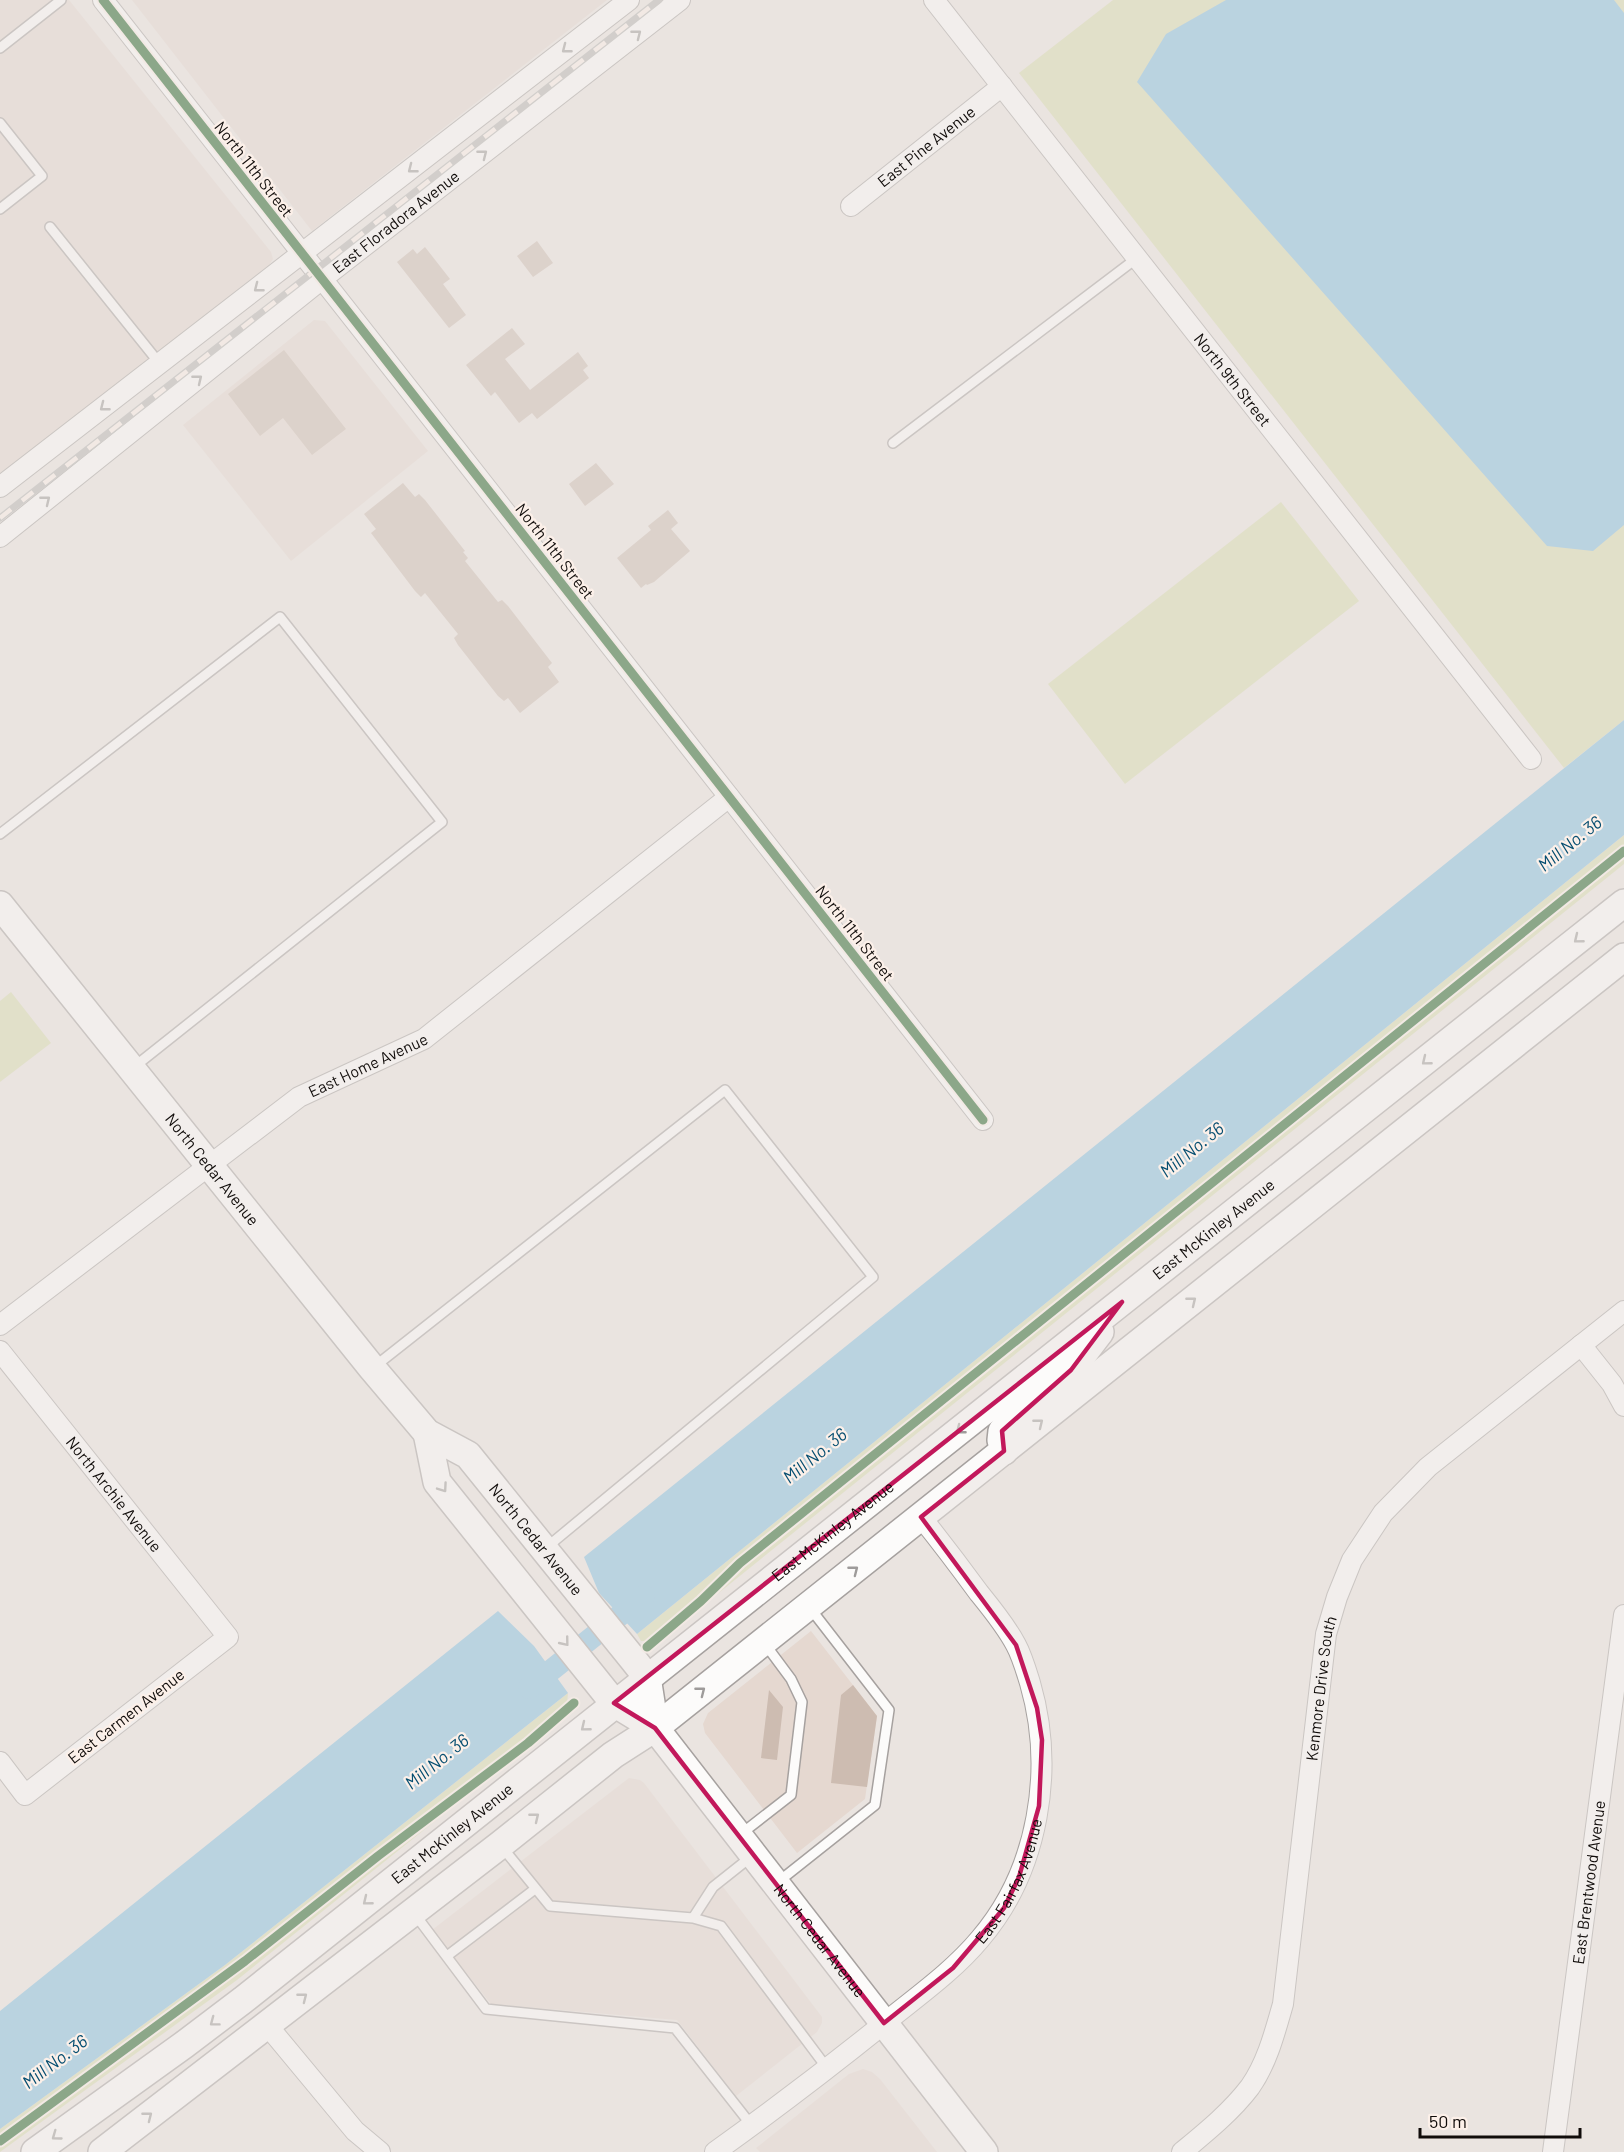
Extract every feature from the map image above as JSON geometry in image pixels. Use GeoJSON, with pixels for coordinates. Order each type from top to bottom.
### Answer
{"type":"FeatureCollection","features":[{"type":"Feature","properties":{"kind":"main road","name":"East McKinley Avenue"},"geometry":{"type":"LineString","coordinates":[[35,2152],[243,2000],[647,1677],[1622,909]]}},
{"type":"Feature","properties":{"kind":"main road","name":"North Cedar Avenue"},"geometry":{"type":"LineString","coordinates":[[3,915],[133,1069],[372,1368],[427,1433],[468,1455],[545,1549],[647,1677],[655,1728]]}},
{"type":"Feature","properties":{"kind":"main road"},"geometry":{"type":"LineString","coordinates":[[102,2152],[613,1755],[655,1728],[1624,957]]}},
{"type":"Feature","properties":{"kind":"main road"},"geometry":{"type":"LineString","coordinates":[[1004,1451],[1001,1440],[1002,1431],[1012,1417],[1071,1370],[1122,1302]]}},
{"type":"Feature","properties":{"kind":"main road","name":"North Cedar Avenue"},"geometry":{"type":"LineString","coordinates":[[427,1433],[438,1482],[614,1704],[655,1728],[984,2152]]}},
{"type":"Feature","properties":{"kind":"street","name":"North 11th Street"},"geometry":{"type":"LineString","coordinates":[[103,0],[983,1120]]}},
{"type":"Feature","properties":{"kind":"street","name":"East Floradora Avenue"},"geometry":{"type":"LineString","coordinates":[[0,487],[629,0]]}},
{"type":"Feature","properties":{"kind":"street","name":"East Floradora Avenue"},"geometry":{"type":"LineString","coordinates":[[0,537],[322,279],[680,0]]}},
{"type":"Feature","properties":{"kind":"street","name":"North 9th Street"},"geometry":{"type":"LineString","coordinates":[[934,0],[1531,759]]}},
{"type":"Feature","properties":{"kind":"street","name":"East Pine Avenue"},"geometry":{"type":"LineString","coordinates":[[851,206],[1002,86]]}},
{"type":"Feature","properties":{"kind":"street","name":"East Home Avenue"},"geometry":{"type":"LineString","coordinates":[[0,1325],[299,1097],[424,1039],[729,797]]}},
{"type":"Feature","properties":{"kind":"street","name":"Kenmore Drive South"},"geometry":{"type":"LineString","coordinates":[[1182,2152],[1210,2129],[1250,2086],[1272,2043],[1283,2004],[1326,1634],[1337,1597],[1352,1560],[1383,1513],[1428,1467],[1624,1311]]}},
{"type":"Feature","properties":{"kind":"street"},"geometry":{"type":"LineString","coordinates":[[1581,1345],[1612,1384],[1624,1406]]}},
{"type":"Feature","properties":{"kind":"street","name":"North Archie Avenue"},"geometry":{"type":"LineString","coordinates":[[0,1351],[228,1637]]}},
{"type":"Feature","properties":{"kind":"street","name":"East Fairfax Avenue"},"geometry":{"type":"LineString","coordinates":[[715,2152],[827,2068],[952,1968],[980,1940],[1004,1908],[1019,1877],[1039,1806],[1042,1740],[1037,1708],[1016,1645],[994,1612],[921,1517]]}},
{"type":"Feature","properties":{"kind":"street","name":"East Brentwood Avenue"},"geometry":{"type":"LineString","coordinates":[[1553,2152],[1624,1615]]}},
{"type":"Feature","properties":{"kind":"street","name":"East Carmen Avenue"},"geometry":{"type":"LineString","coordinates":[[0,1762],[25,1795],[228,1637]]}},
{"type":"Feature","properties":{"kind":"street"},"geometry":{"type":"LineString","coordinates":[[267,2025],[355,2131],[380,2152]]}},
{"type":"Feature","properties":{"kind":"lane"},"geometry":{"type":"LineString","coordinates":[[0,48],[61,0]]}},
{"type":"Feature","properties":{"kind":"lane"},"geometry":{"type":"LineString","coordinates":[[0,123],[42,176],[0,209]]}},
{"type":"Feature","properties":{"kind":"lane"},"geometry":{"type":"LineString","coordinates":[[50,227],[160,364]]}},
{"type":"Feature","properties":{"kind":"lane"},"geometry":{"type":"LineString","coordinates":[[893,443],[1137,258]]}},
{"type":"Feature","properties":{"kind":"lane"},"geometry":{"type":"LineString","coordinates":[[0,834],[279,617],[442,822],[133,1069]]}},
{"type":"Feature","properties":{"kind":"lane"},"geometry":{"type":"LineString","coordinates":[[372,1368],[725,1090],[873,1277],[545,1549]]}},
{"type":"Feature","properties":{"kind":"lane"},"geometry":{"type":"LineString","coordinates":[[776,1884],[875,1805],[890,1710],[809,1606]]}},
{"type":"Feature","properties":{"kind":"lane"},"geometry":{"type":"LineString","coordinates":[[693,1918],[713,1887],[746,1845],[791,1795],[802,1702],[790,1679],[763,1642]]}},
{"type":"Feature","properties":{"kind":"lane"},"geometry":{"type":"LineString","coordinates":[[500,1845],[550,1906],[693,1918],[721,1926],[827,2068]]}},
{"type":"Feature","properties":{"kind":"lane"},"geometry":{"type":"LineString","coordinates":[[447,1956],[535,1889]]}},
{"type":"Feature","properties":{"kind":"lane"},"geometry":{"type":"LineString","coordinates":[[413,1911],[486,2009],[675,2028],[752,2126]]}},
{"type":"Feature","properties":{"kind":"highlighted area"},"geometry":{"type":"Polygon","coordinates":[[[1122,1302],[1071,1370],[1002,1431],[1004,1451],[921,1517],[1016,1645],[1037,1708],[1042,1740],[1039,1806],[1019,1877],[1004,1908],[953,1968],[884,2023],[655,1728],[614,1703],[1122,1302]]]}},
{"type":"Feature","properties":{"kind":"shaded area"},"geometry":{"type":"Polygon","coordinates":[[[0,0],[69,0],[271,252],[273,259],[269,265],[0,476],[0,0]]]}},
{"type":"Feature","properties":{"kind":"shaded area"},"geometry":{"type":"Polygon","coordinates":[[[132,0],[607,0],[312,231],[132,0]]]}},
{"type":"Feature","properties":{"kind":"shaded area"},"geometry":{"type":"Polygon","coordinates":[[[314,320],[325,321],[428,451],[291,561],[183,425],[314,320]]]}},
{"type":"Feature","properties":{"kind":"shaded area"},"geometry":{"type":"Polygon","coordinates":[[[811,1631],[877,1716],[865,1799],[797,1853],[705,1733],[703,1724],[708,1713],[811,1631]]]}},
{"type":"Feature","properties":{"kind":"shaded area"},"geometry":{"type":"Polygon","coordinates":[[[629,1778],[644,1783],[822,2017],[822,2023],[817,2032],[736,2096],[677,2020],[491,2004],[432,1930],[629,1778]]]}},
{"type":"Feature","properties":{"kind":"shaded area"},"geometry":{"type":"Polygon","coordinates":[[[863,2069],[872,2072],[880,2079],[937,2152],[760,2152],[756,2148],[849,2074],[863,2069]]]}},
{"type":"Feature","properties":{"kind":"green space"},"geometry":{"type":"Polygon","coordinates":[[[1113,0],[1624,0],[1624,720],[1564,768],[1019,73],[1113,0]]]}},
{"type":"Feature","properties":{"kind":"green space"},"geometry":{"type":"Polygon","coordinates":[[[1281,502],[1359,601],[1125,784],[1048,684],[1281,502]]]}},
{"type":"Feature","properties":{"kind":"green space"},"geometry":{"type":"Polygon","coordinates":[[[1624,835],[1624,864],[659,1641],[641,1641],[637,1634],[1624,835]]]}},
{"type":"Feature","properties":{"kind":"green space"},"geometry":{"type":"Polygon","coordinates":[[[11,992],[51,1043],[0,1082],[0,1001],[11,992]]]}},
{"type":"Feature","properties":{"kind":"green space"},"geometry":{"type":"Polygon","coordinates":[[[568,1693],[566,1716],[237,1980],[0,2152],[0,2129],[225,1965],[568,1693]]]}},
{"type":"Feature","properties":{"kind":"water"},"geometry":{"type":"Polygon","coordinates":[[[1226,0],[1614,0],[1624,13],[1624,525],[1593,551],[1547,546],[1137,82],[1166,34],[1226,0]]]}},
{"type":"Feature","properties":{"kind":"water"},"geometry":{"type":"Polygon","coordinates":[[[1624,720],[1624,835],[637,1634],[599,1593],[584,1557],[1624,720]]]}},
{"type":"Feature","properties":{"kind":"water"},"geometry":{"type":"Polygon","coordinates":[[[498,1611],[534,1646],[568,1693],[225,1965],[0,2129],[0,2011],[498,1611]]]}},
{"type":"Feature","properties":{"kind":"building"},"geometry":{"type":"Polygon","coordinates":[[[537,241],[553,263],[533,277],[517,256],[537,241]]]}},
{"type":"Feature","properties":{"kind":"building"},"geometry":{"type":"Polygon","coordinates":[[[425,247],[450,279],[443,284],[466,315],[449,328],[397,262],[413,249],[417,254],[425,247]]]}},
{"type":"Feature","properties":{"kind":"building"},"geometry":{"type":"Polygon","coordinates":[[[512,328],[525,344],[505,359],[530,390],[578,352],[588,366],[583,370],[589,378],[537,419],[532,413],[519,423],[495,392],[491,396],[466,365],[512,328]]]}},
{"type":"Feature","properties":{"kind":"building"},"geometry":{"type":"Polygon","coordinates":[[[284,350],[346,429],[312,455],[283,418],[260,436],[228,394],[284,350]]]}},
{"type":"Feature","properties":{"kind":"building"},"geometry":{"type":"Polygon","coordinates":[[[596,463],[614,484],[585,506],[569,484],[596,463]]]}},
{"type":"Feature","properties":{"kind":"building"},"geometry":{"type":"Polygon","coordinates":[[[403,483],[415,497],[419,494],[425,500],[465,551],[463,552],[468,558],[465,561],[498,602],[502,600],[508,606],[552,663],[548,667],[559,682],[520,713],[508,698],[504,701],[498,696],[458,645],[454,638],[458,634],[425,593],[421,597],[415,591],[371,533],[376,529],[364,514],[403,483]]]}},
{"type":"Feature","properties":{"kind":"building"},"geometry":{"type":"Polygon","coordinates":[[[668,510],[678,523],[671,529],[690,551],[654,582],[641,588],[617,558],[651,530],[648,526],[668,510]]]}},
{"type":"Feature","properties":{"kind":"building"},"geometry":{"type":"Polygon","coordinates":[[[853,1685],[877,1716],[867,1787],[831,1783],[841,1695],[853,1685]]]}},
{"type":"Feature","properties":{"kind":"building"},"geometry":{"type":"Polygon","coordinates":[[[769,1690],[783,1707],[777,1760],[761,1758],[769,1690]]]}},
{"type":"Feature","properties":{"kind":"waterway","name":"Mill No. 36"},"geometry":{"type":"LineString","coordinates":[[529,1688],[644,1596]]}},
{"type":"Feature","properties":{"kind":"railway"},"geometry":{"type":"LineString","coordinates":[[0,518],[659,0]]}},
{"type":"Feature","properties":{"kind":"cycle path"},"geometry":{"type":"LineString","coordinates":[[103,0],[983,1120]]}},
{"type":"Feature","properties":{"kind":"cycle path"},"geometry":{"type":"LineString","coordinates":[[647,1647],[701,1601],[740,1563],[1624,851]]}},
{"type":"Feature","properties":{"kind":"cycle path"},"geometry":{"type":"LineString","coordinates":[[0,2141],[245,1961],[378,1856],[528,1743],[574,1703]]}}]}
